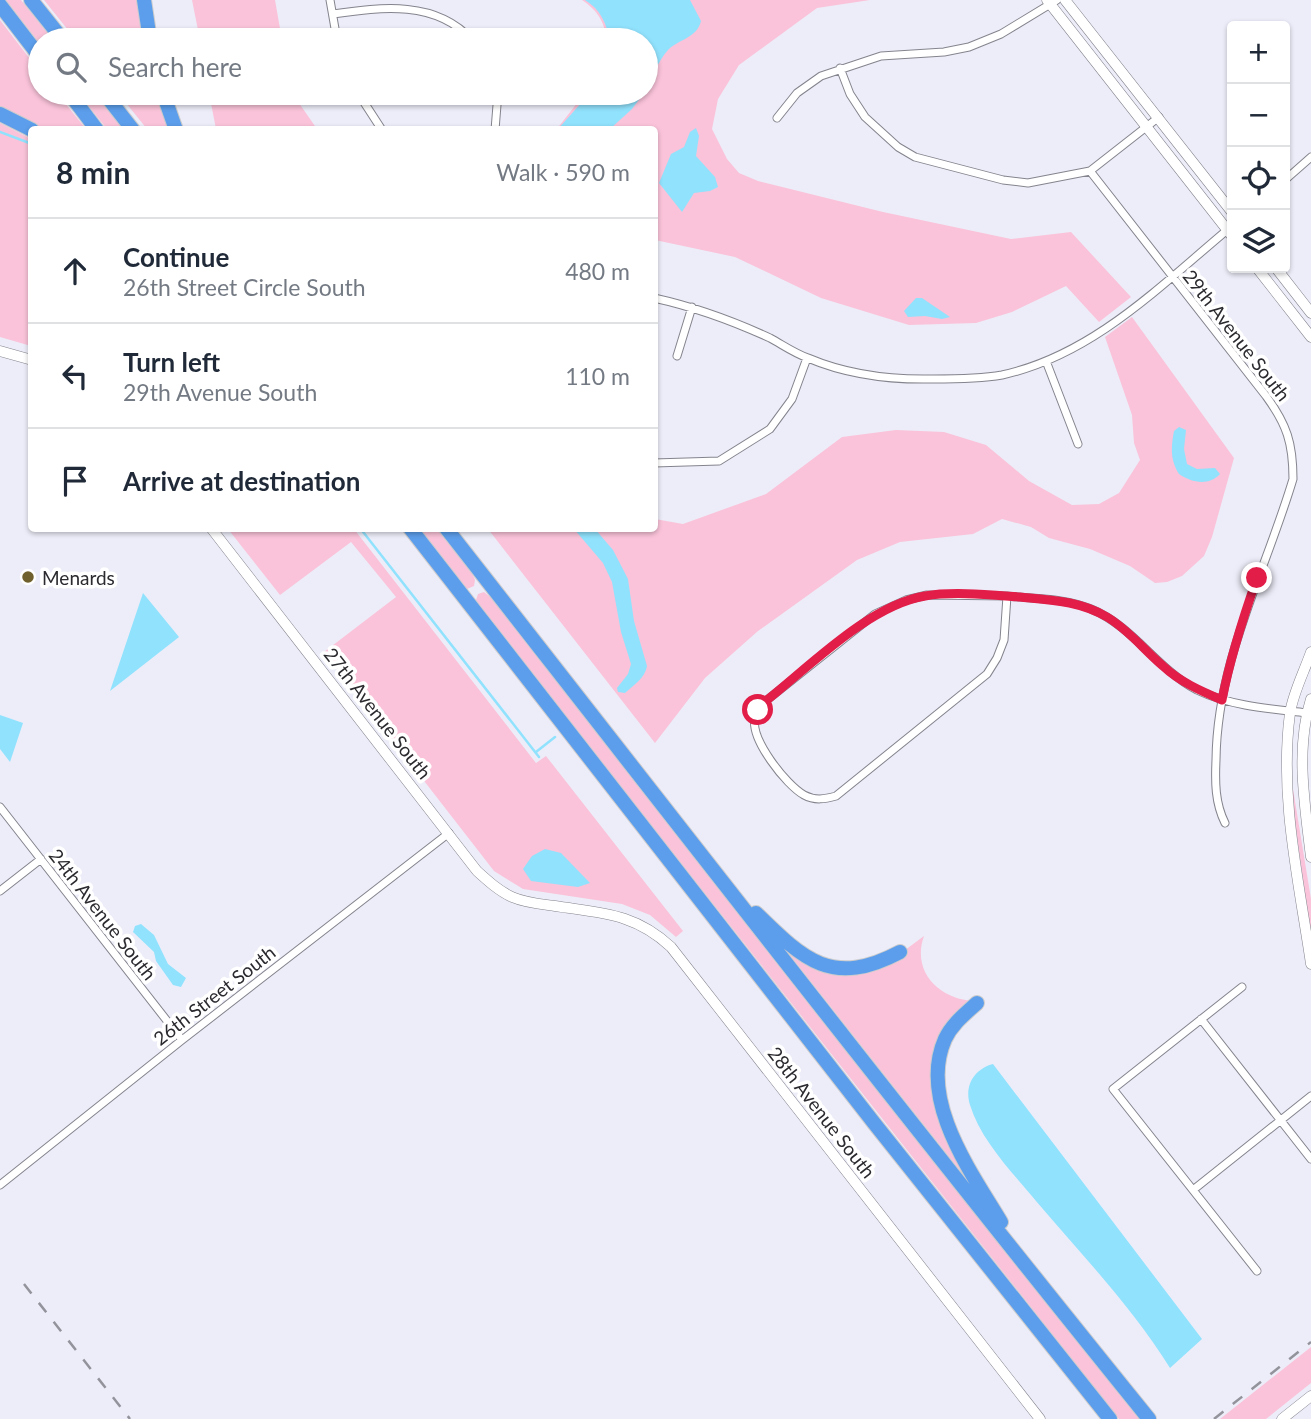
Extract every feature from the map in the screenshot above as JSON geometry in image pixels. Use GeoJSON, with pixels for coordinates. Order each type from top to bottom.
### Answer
{"type":"FeatureCollection","features":[{"type":"Feature","properties":{"kind":"highway"},"geometry":{"type":"LineString","coordinates":[[31,0],[53,28]]}},
{"type":"Feature","properties":{"kind":"highway"},"geometry":{"type":"LineString","coordinates":[[144,0],[148,28]]}},
{"type":"Feature","properties":{"kind":"highway"},"geometry":{"type":"LineString","coordinates":[[0,5],[28,41]]}},
{"type":"Feature","properties":{"kind":"highway"},"geometry":{"type":"LineString","coordinates":[[78,105],[94,126]]}},
{"type":"Feature","properties":{"kind":"highway"},"geometry":{"type":"LineString","coordinates":[[113,105],[130,126]]}},
{"type":"Feature","properties":{"kind":"highway"},"geometry":{"type":"LineString","coordinates":[[167,105],[175,126]]}},
{"type":"Feature","properties":{"kind":"highway"},"geometry":{"type":"LineString","coordinates":[[0,114],[28,128]]}},
{"type":"Feature","properties":{"kind":"highway"},"geometry":{"type":"LineString","coordinates":[[413,532],[874,1123],[1110,1419]]}},
{"type":"Feature","properties":{"kind":"highway"},"geometry":{"type":"LineString","coordinates":[[449,532],[714,872],[1149,1419]]}},
{"type":"Feature","properties":{"kind":"highway"},"geometry":{"type":"LineString","coordinates":[[714,872],[792,947],[827,967],[854,970],[900,952]]}},
{"type":"Feature","properties":{"kind":"highway"},"geometry":{"type":"LineString","coordinates":[[977,1003],[957,1021],[945,1039],[936,1070],[942,1110],[958,1151],[1034,1277]]}},
{"type":"Feature","properties":{"kind":"street"},"geometry":{"type":"LineString","coordinates":[[330,0],[335,28]]}},
{"type":"Feature","properties":{"kind":"street"},"geometry":{"type":"LineString","coordinates":[[1065,0],[1230,210]]}},
{"type":"Feature","properties":{"kind":"street"},"geometry":{"type":"LineString","coordinates":[[777,118],[797,93],[821,76],[881,56],[944,52],[969,47],[1001,34],[1051,2],[1146,128],[1227,226]]}},
{"type":"Feature","properties":{"kind":"street"},"geometry":{"type":"LineString","coordinates":[[333,14],[407,6],[429,11],[458,28]]}},
{"type":"Feature","properties":{"kind":"street"},"geometry":{"type":"LineString","coordinates":[[840,68],[850,94],[864,117],[888,140],[915,157],[1003,180],[1028,183],[1090,171],[1159,117]]}},
{"type":"Feature","properties":{"kind":"street"},"geometry":{"type":"LineString","coordinates":[[366,105],[379,126]]}},
{"type":"Feature","properties":{"kind":"street"},"geometry":{"type":"LineString","coordinates":[[495,126],[496,105]]}},
{"type":"Feature","properties":{"kind":"street"},"geometry":{"type":"LineString","coordinates":[[1290,176],[1311,157]]}},
{"type":"Feature","properties":{"kind":"street","name":"29th Avenue South"},"geometry":{"type":"LineString","coordinates":[[1090,171],[1280,415],[1289,435],[1293,479],[1240,626],[1218,721],[1215,783],[1225,823]]}},
{"type":"Feature","properties":{"kind":"street"},"geometry":{"type":"LineString","coordinates":[[658,299],[692,307],[750,329],[807,358],[857,374],[900,380],[1001,375],[1046,361],[1106,329],[1227,234]]}},
{"type":"Feature","properties":{"kind":"street"},"geometry":{"type":"LineString","coordinates":[[1261,273],[1311,337]]}},
{"type":"Feature","properties":{"kind":"street"},"geometry":{"type":"LineString","coordinates":[[1280,273],[1311,313]]}},
{"type":"Feature","properties":{"kind":"street"},"geometry":{"type":"LineString","coordinates":[[677,356],[692,307]]}},
{"type":"Feature","properties":{"kind":"street"},"geometry":{"type":"LineString","coordinates":[[0,351],[28,359]]}},
{"type":"Feature","properties":{"kind":"street"},"geometry":{"type":"LineString","coordinates":[[658,463],[719,461],[769,429],[792,399],[807,358]]}},
{"type":"Feature","properties":{"kind":"street"},"geometry":{"type":"LineString","coordinates":[[1046,361],[1078,444]]}},
{"type":"Feature","properties":{"kind":"street","name":"27th Avenue South"},"geometry":{"type":"LineString","coordinates":[[214,532],[477,871],[496,888],[530,903]]}},
{"type":"Feature","properties":{"kind":"street"},"geometry":{"type":"LineString","coordinates":[[1007,596],[1004,640],[987,674],[836,796],[823,799],[803,794],[793,787],[759,744],[754,731],[754,719],[767,700],[875,614],[906,600],[927,595],[1007,596],[1070,602],[1092,609],[1126,631],[1180,680],[1222,700],[1307,713]]}},
{"type":"Feature","properties":{"kind":"street"},"geometry":{"type":"LineString","coordinates":[[1311,652],[1291,711],[1287,776],[1291,835],[1311,964]]}},
{"type":"Feature","properties":{"kind":"street"},"geometry":{"type":"LineString","coordinates":[[1311,699],[1307,713],[1302,772],[1311,857]]}},
{"type":"Feature","properties":{"kind":"street","name":"24th Avenue South"},"geometry":{"type":"LineString","coordinates":[[0,807],[182,1040]]}},
{"type":"Feature","properties":{"kind":"street","name":"26th Street South"},"geometry":{"type":"LineString","coordinates":[[0,1185],[449,833]]}},
{"type":"Feature","properties":{"kind":"street"},"geometry":{"type":"LineString","coordinates":[[0,891],[41,859]]}},
{"type":"Feature","properties":{"kind":"street","name":"28th Avenue South"},"geometry":{"type":"LineString","coordinates":[[530,903],[617,915],[646,928],[671,947],[1040,1419]]}},
{"type":"Feature","properties":{"kind":"street"},"geometry":{"type":"LineString","coordinates":[[1242,987],[1113,1089],[1257,1271]]}},
{"type":"Feature","properties":{"kind":"street"},"geometry":{"type":"LineString","coordinates":[[1201,1019],[1311,1158]]}},
{"type":"Feature","properties":{"kind":"street"},"geometry":{"type":"LineString","coordinates":[[1193,1190],[1311,1096]]}},
{"type":"Feature","properties":{"kind":"street"},"geometry":{"type":"LineString","coordinates":[[1282,1419],[1311,1396]]}},
{"type":"Feature","properties":{"kind":"shaded area"},"geometry":{"type":"Polygon","coordinates":[[[6,0],[21,0],[43,28],[28,28],[6,0]]]}},
{"type":"Feature","properties":{"kind":"shaded area"},"geometry":{"type":"Polygon","coordinates":[[[44,0],[139,0],[143,28],[66,28],[44,0]]]}},
{"type":"Feature","properties":{"kind":"shaded area"},"geometry":{"type":"Polygon","coordinates":[[[192,0],[275,0],[280,28],[198,28],[192,0]]]}},
{"type":"Feature","properties":{"kind":"shaded area"},"geometry":{"type":"Polygon","coordinates":[[[582,0],[870,0],[817,8],[739,65],[718,99],[712,129],[727,159],[739,173],[758,181],[883,212],[1011,239],[1071,232],[1131,297],[1099,322],[1066,286],[1012,312],[976,323],[909,325],[821,298],[735,257],[658,241],[658,126],[559,126],[576,105],[658,105],[658,28],[604,28],[592,8],[582,0]]]}},
{"type":"Feature","properties":{"kind":"shaded area"},"geometry":{"type":"Polygon","coordinates":[[[0,20],[28,56],[28,105],[67,105],[84,126],[34,126],[0,110],[0,20]]]}},
{"type":"Feature","properties":{"kind":"shaded area"},"geometry":{"type":"Polygon","coordinates":[[[88,105],[104,105],[121,126],[105,126],[88,105]]]}},
{"type":"Feature","properties":{"kind":"shaded area"},"geometry":{"type":"Polygon","coordinates":[[[128,105],[162,105],[170,126],[145,126],[128,105]]]}},
{"type":"Feature","properties":{"kind":"shaded area"},"geometry":{"type":"Polygon","coordinates":[[[211,105],[300,105],[315,126],[215,126],[211,105]]]}},
{"type":"Feature","properties":{"kind":"shaded area"},"geometry":{"type":"Polygon","coordinates":[[[0,123],[28,137],[28,345],[0,337],[0,123]]]}},
{"type":"Feature","properties":{"kind":"shaded area"},"geometry":{"type":"Polygon","coordinates":[[[1132,317],[1234,458],[1204,556],[1182,576],[1167,582],[1155,583],[1130,566],[1090,549],[1049,538],[1031,527],[1002,519],[973,534],[900,542],[857,560],[758,631],[705,678],[655,743],[490,532],[658,532],[658,520],[683,524],[766,494],[842,437],[896,430],[944,432],[986,445],[1029,481],[1072,505],[1099,504],[1119,493],[1140,460],[1134,443],[1132,415],[1105,337],[1132,317]]]}},
{"type":"Feature","properties":{"kind":"shaded area"},"geometry":{"type":"Polygon","coordinates":[[[230,532],[356,532],[536,763],[546,756],[683,931],[676,937],[650,915],[622,904],[523,889],[494,871],[324,652],[396,597],[351,542],[280,595],[230,532]]]}},
{"type":"Feature","properties":{"kind":"shaded area"},"geometry":{"type":"Polygon","coordinates":[[[420,532],[439,532],[472,573],[474,586],[467,589],[420,532]]]}},
{"type":"Feature","properties":{"kind":"shaded area"},"geometry":{"type":"Polygon","coordinates":[[[484,592],[493,599],[1140,1419],[1119,1419],[479,607],[476,600],[478,594],[484,592]]]}},
{"type":"Feature","properties":{"kind":"shaded area"},"geometry":{"type":"Polygon","coordinates":[[[1292,783],[1311,899],[1311,937],[1293,809],[1292,783]]]}},
{"type":"Feature","properties":{"kind":"shaded area"},"geometry":{"type":"Polygon","coordinates":[[[924,936],[922,961],[931,982],[950,995],[975,1001],[933,1063],[973,1187],[781,944],[816,969],[893,959],[924,936]]]}},
{"type":"Feature","properties":{"kind":"shaded area"},"geometry":{"type":"Polygon","coordinates":[[[1311,1347],[1311,1383],[1266,1419],[1220,1419],[1311,1347]]]}},
{"type":"Feature","properties":{"kind":"water"},"geometry":{"type":"Polygon","coordinates":[[[585,0],[690,0],[701,21],[696,31],[672,46],[658,64],[658,28],[607,28],[595,8],[585,0]]]}},
{"type":"Feature","properties":{"kind":"water"},"geometry":{"type":"Polygon","coordinates":[[[579,105],[635,105],[613,126],[561,126],[579,105]]]}},
{"type":"Feature","properties":{"kind":"water"},"geometry":{"type":"Polygon","coordinates":[[[696,128],[699,136],[696,156],[715,177],[718,187],[694,193],[682,212],[659,183],[671,154],[684,147],[690,132],[696,128]]]}},
{"type":"Feature","properties":{"kind":"water"},"geometry":{"type":"Polygon","coordinates":[[[916,298],[922,298],[950,317],[908,317],[904,311],[916,298]]]}},
{"type":"Feature","properties":{"kind":"water"},"geometry":{"type":"Polygon","coordinates":[[[1179,427],[1186,430],[1184,449],[1187,464],[1197,469],[1215,468],[1220,474],[1216,478],[1200,482],[1179,474],[1174,464],[1172,448],[1174,431],[1179,427]]]}},
{"type":"Feature","properties":{"kind":"water"},"geometry":{"type":"Polygon","coordinates":[[[577,532],[598,532],[613,550],[628,579],[634,621],[647,666],[642,678],[625,693],[618,692],[617,688],[628,674],[631,664],[621,632],[612,582],[603,563],[577,532]]]}},
{"type":"Feature","properties":{"kind":"water"},"geometry":{"type":"Polygon","coordinates":[[[143,593],[179,637],[110,691],[143,593]]]}},
{"type":"Feature","properties":{"kind":"water"},"geometry":{"type":"Polygon","coordinates":[[[0,715],[23,723],[10,762],[0,749],[0,715]]]}},
{"type":"Feature","properties":{"kind":"water"},"geometry":{"type":"Polygon","coordinates":[[[545,849],[561,853],[590,883],[578,887],[531,881],[523,869],[532,856],[545,849]]]}},
{"type":"Feature","properties":{"kind":"water"},"geometry":{"type":"Polygon","coordinates":[[[141,924],[154,935],[168,964],[186,978],[181,987],[173,985],[156,961],[154,952],[133,932],[135,926],[141,924]]]}},
{"type":"Feature","properties":{"kind":"water"},"geometry":{"type":"Polygon","coordinates":[[[993,1064],[1202,1339],[1170,1368],[1123,1303],[1008,1168],[982,1131],[970,1105],[968,1091],[976,1074],[993,1064]]]}},
{"type":"Feature","properties":{"kind":"waterway"},"geometry":{"type":"LineString","coordinates":[[0,132],[28,142]]}},
{"type":"Feature","properties":{"kind":"waterway"},"geometry":{"type":"LineString","coordinates":[[363,532],[539,757]]}},
{"type":"Feature","properties":{"kind":"waterway"},"geometry":{"type":"LineString","coordinates":[[536,752],[555,737]]}},
{"type":"Feature","properties":{"kind":"railway"},"geometry":{"type":"LineString","coordinates":[[24,1284],[130,1419]]}},
{"type":"Feature","properties":{"kind":"railway"},"geometry":{"type":"LineString","coordinates":[[1214,1419],[1311,1342]]}},
{"type":"Feature","properties":{"kind":"place","name":"Menards"},"geometry":{"type":"Point","coordinates":[28,577]}},
{"type":"Feature","properties":{"kind":"route"},"geometry":{"type":"LineString","coordinates":[[758,710],[875,614],[906,600],[927,595],[1007,596],[1070,602],[1092,609],[1126,631],[1180,680],[1222,700],[1240,626],[1257,578]]}}]}
